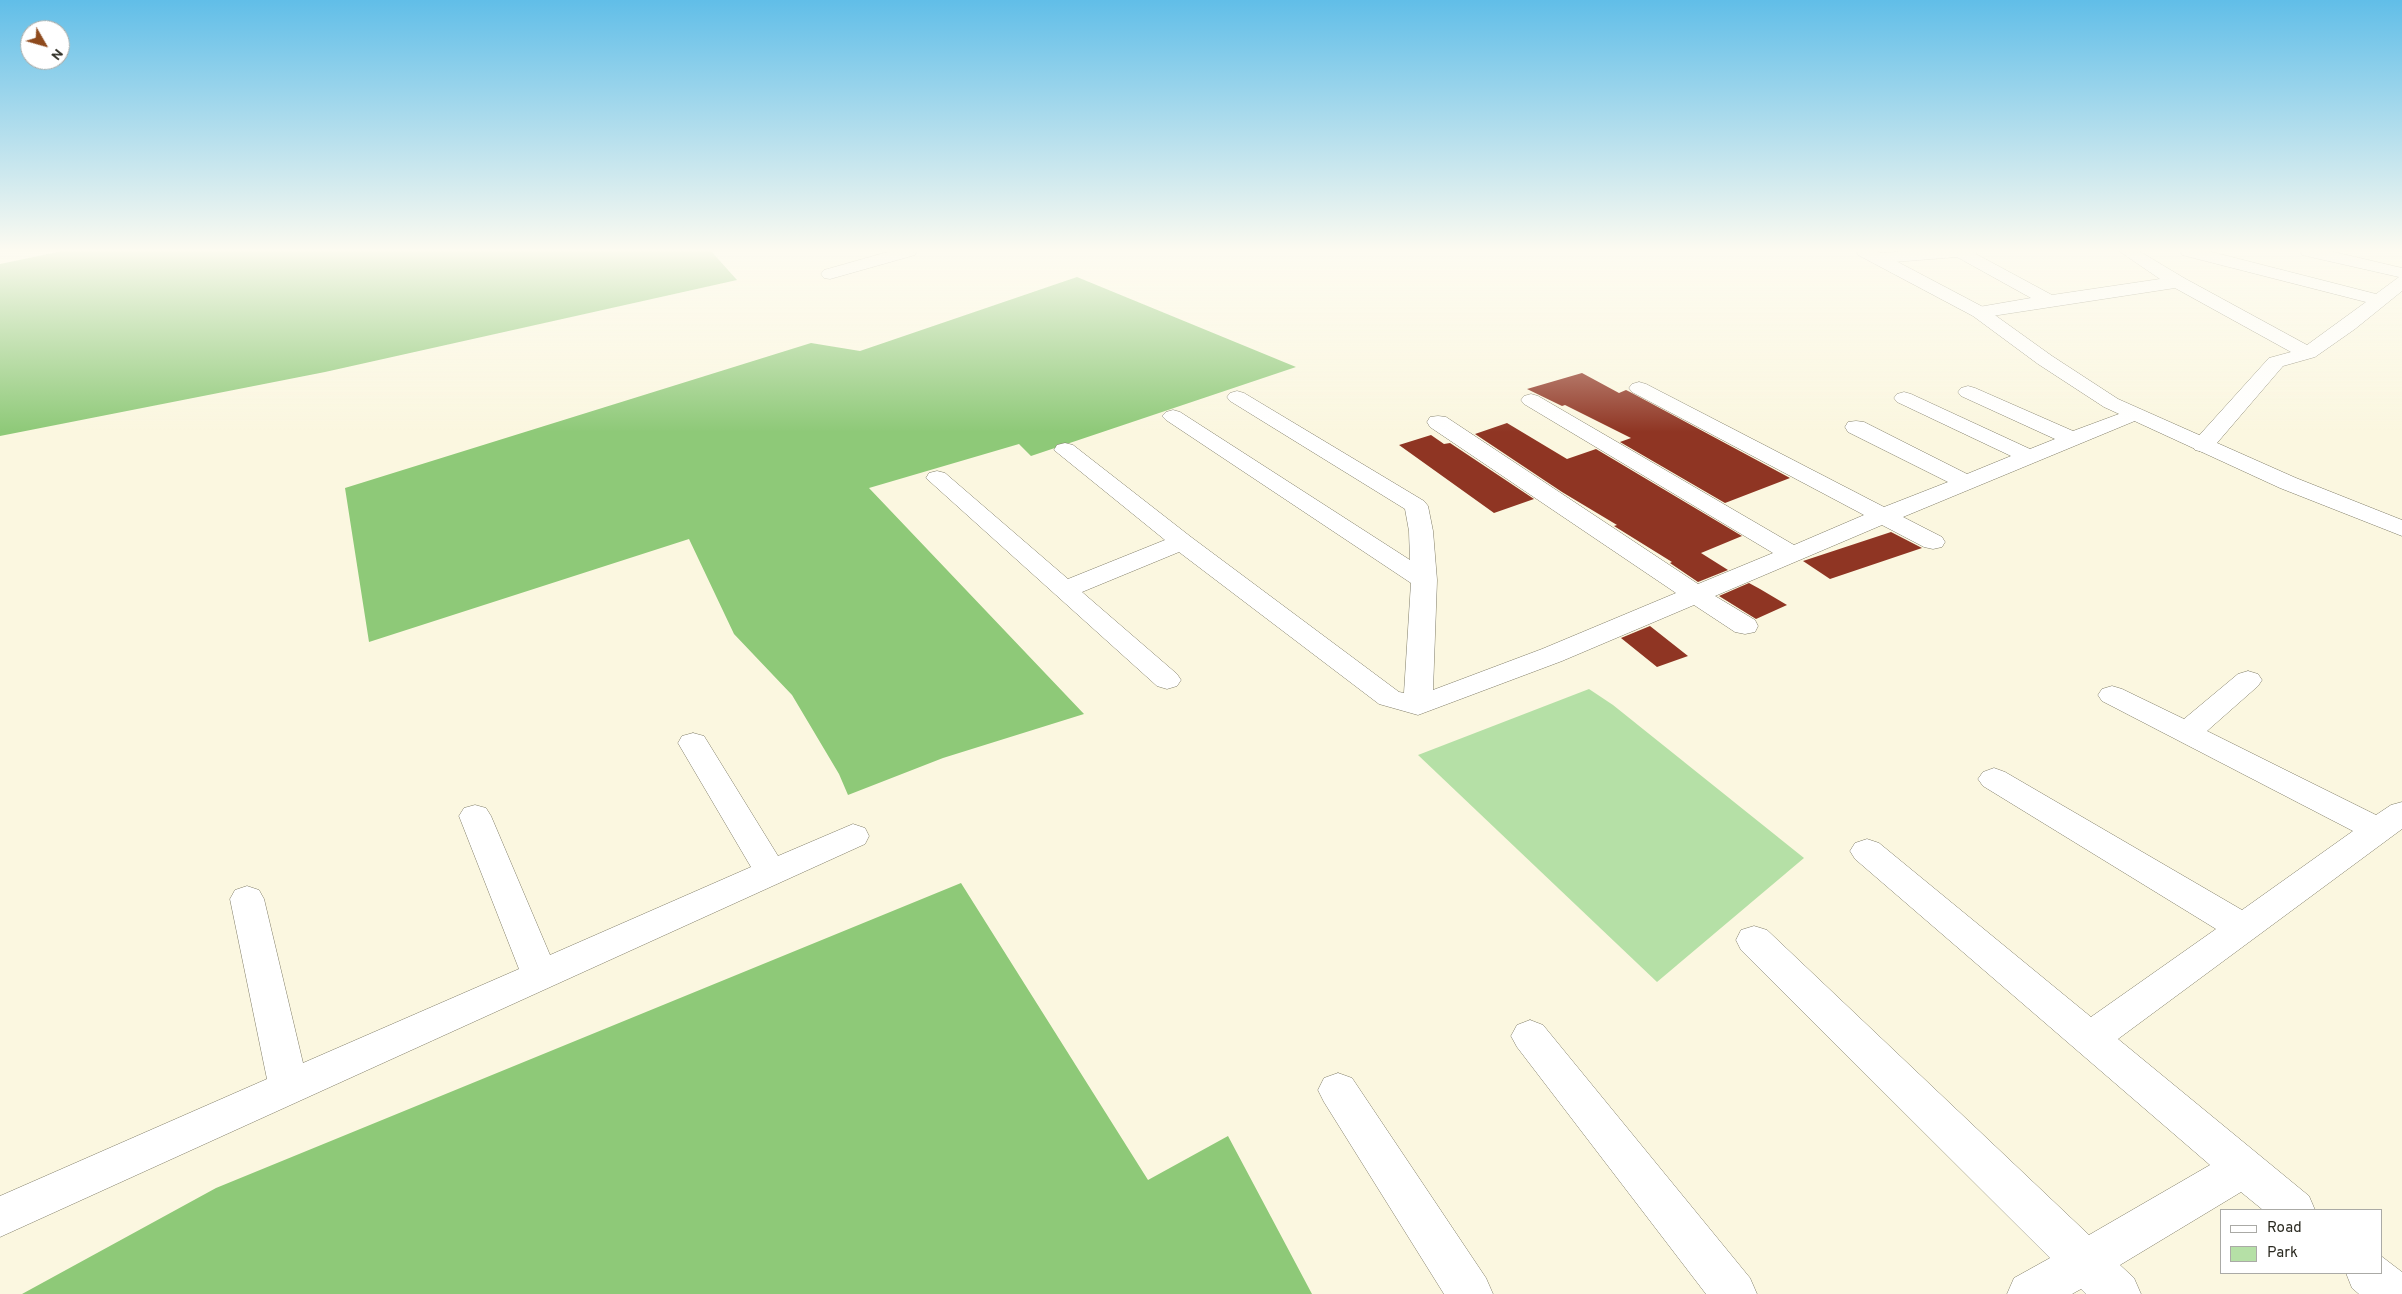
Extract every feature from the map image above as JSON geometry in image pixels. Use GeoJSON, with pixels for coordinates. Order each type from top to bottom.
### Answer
{"type":"FeatureCollection","features":[{"type":"Feature","properties":{"kind":"street"},"geometry":{"type":"LineString","coordinates":[[1978,312],[1982,311]]}},
{"type":"Feature","properties":{"kind":"street"},"geometry":{"type":"LineString","coordinates":[[2232,311],[2308,353]]}},
{"type":"Feature","properties":{"kind":"street"},"geometry":{"type":"LineString","coordinates":[[2203,445],[2276,362],[2308,353],[2348,326],[2365,311]]}},
{"type":"Feature","properties":{"kind":"street"},"geometry":{"type":"LineString","coordinates":[[1978,312],[2045,360],[2111,403],[2288,483],[2402,529]]}},
{"type":"Feature","properties":{"kind":"street"},"geometry":{"type":"LineString","coordinates":[[1638,388],[1934,542]]}},
{"type":"Feature","properties":{"kind":"street"},"geometry":{"type":"LineString","coordinates":[[1968,392],[2073,439]]}},
{"type":"Feature","properties":{"kind":"street"},"geometry":{"type":"LineString","coordinates":[[1237,397],[1416,506],[1421,531],[1424,580],[1418,706]]}},
{"type":"Feature","properties":{"kind":"street"},"geometry":{"type":"LineString","coordinates":[[1904,398],[2030,457]]}},
{"type":"Feature","properties":{"kind":"street"},"geometry":{"type":"LineString","coordinates":[[1531,400],[1792,554]]}},
{"type":"Feature","properties":{"kind":"street"},"geometry":{"type":"LineString","coordinates":[[1065,450],[1182,542],[1389,698],[1418,706],[1552,655],[1883,516],[2135,414]]}},
{"type":"Feature","properties":{"kind":"street"},"geometry":{"type":"LineString","coordinates":[[1173,416],[1424,580]]}},
{"type":"Feature","properties":{"kind":"street"},"geometry":{"type":"LineString","coordinates":[[1438,422],[1745,626]]}},
{"type":"Feature","properties":{"kind":"street"},"geometry":{"type":"LineString","coordinates":[[1856,427],[1966,482]]}},
{"type":"Feature","properties":{"kind":"street"},"geometry":{"type":"LineString","coordinates":[[937,478],[1167,680]]}},
{"type":"Feature","properties":{"kind":"street"},"geometry":{"type":"LineString","coordinates":[[1064,590],[1182,542]]}},
{"type":"Feature","properties":{"kind":"street"},"geometry":{"type":"LineString","coordinates":[[2186,732],[2248,680]]}},
{"type":"Feature","properties":{"kind":"street"},"geometry":{"type":"LineString","coordinates":[[2112,695],[2186,732],[2390,822]]}},
{"type":"Feature","properties":{"kind":"street"},"geometry":{"type":"LineString","coordinates":[[693,744],[771,873]]}},
{"type":"Feature","properties":{"kind":"street"},"geometry":{"type":"LineString","coordinates":[[1994,779],[2243,928]]}},
{"type":"Feature","properties":{"kind":"street"},"geometry":{"type":"LineString","coordinates":[[475,816],[540,976]]}},
{"type":"Feature","properties":{"kind":"street"},"geometry":{"type":"LineString","coordinates":[[2090,1039],[2390,822]]}},
{"type":"Feature","properties":{"kind":"street"},"geometry":{"type":"LineString","coordinates":[[0,1217],[853,836]]}},
{"type":"Feature","properties":{"kind":"street"},"geometry":{"type":"LineString","coordinates":[[1867,851],[2293,1209]]}},
{"type":"Feature","properties":{"kind":"street"},"geometry":{"type":"LineString","coordinates":[[248,899],[289,1088]]}},
{"type":"Feature","properties":{"kind":"street"},"geometry":{"type":"LineString","coordinates":[[1754,940],[2118,1294]]}},
{"type":"Feature","properties":{"kind":"street"},"geometry":{"type":"LineString","coordinates":[[1530,1036],[1734,1294]]}},
{"type":"Feature","properties":{"kind":"street"},"geometry":{"type":"LineString","coordinates":[[1338,1090],[1470,1294]]}},
{"type":"Feature","properties":{"kind":"street"},"geometry":{"type":"LineString","coordinates":[[2030,1294],[2244,1168]]}},
{"type":"Feature","properties":{"kind":"street"},"geometry":{"type":"LineString","coordinates":[[2369,1274],[2394,1294]]}},
{"type":"Feature","properties":{"kind":"green space"},"geometry":{"type":"Polygon","coordinates":[[[0,311],[596,311],[325,372],[0,436],[0,311]]]}},
{"type":"Feature","properties":{"kind":"green space"},"geometry":{"type":"Polygon","coordinates":[[[976,311],[1161,311],[1296,367],[1031,456],[1019,444],[869,488],[1084,714],[943,758],[848,795],[839,774],[792,695],[734,634],[689,539],[369,642],[345,488],[811,343],[860,351],[976,311]]]}},
{"type":"Feature","properties":{"kind":"green space"},"geometry":{"type":"Polygon","coordinates":[[[1589,689],[1613,705],[1804,858],[1657,982],[1418,755],[1589,689]]]}},
{"type":"Feature","properties":{"kind":"green space"},"geometry":{"type":"Polygon","coordinates":[[[961,883],[1148,1180],[1228,1136],[1312,1294],[22,1294],[216,1188],[961,883]]]}},
{"type":"Feature","properties":{"kind":"building"},"geometry":{"type":"Polygon","coordinates":[[[1582,373],[1619,393],[1626,390],[1630,392],[1790,478],[1725,503],[1620,442],[1631,438],[1565,405],[1562,406],[1527,389],[1582,373]]]}},
{"type":"Feature","properties":{"kind":"building"},"geometry":{"type":"Polygon","coordinates":[[[1507,423],[1567,459],[1596,449],[1742,536],[1701,553],[1728,570],[1698,582],[1670,563],[1672,562],[1614,526],[1617,525],[1562,492],[1475,434],[1507,423]]]}},
{"type":"Feature","properties":{"kind":"building"},"geometry":{"type":"Polygon","coordinates":[[[1431,435],[1444,444],[1450,443],[1534,499],[1494,513],[1399,445],[1431,435]]]}},
{"type":"Feature","properties":{"kind":"building"},"geometry":{"type":"Polygon","coordinates":[[[1891,532],[1922,548],[1830,579],[1803,561],[1891,532]]]}},
{"type":"Feature","properties":{"kind":"building"},"geometry":{"type":"Polygon","coordinates":[[[1749,583],[1787,605],[1756,619],[1719,596],[1749,583]]]}},
{"type":"Feature","properties":{"kind":"building"},"geometry":{"type":"Polygon","coordinates":[[[1650,626],[1688,656],[1657,667],[1621,638],[1650,626]]]}}]}
